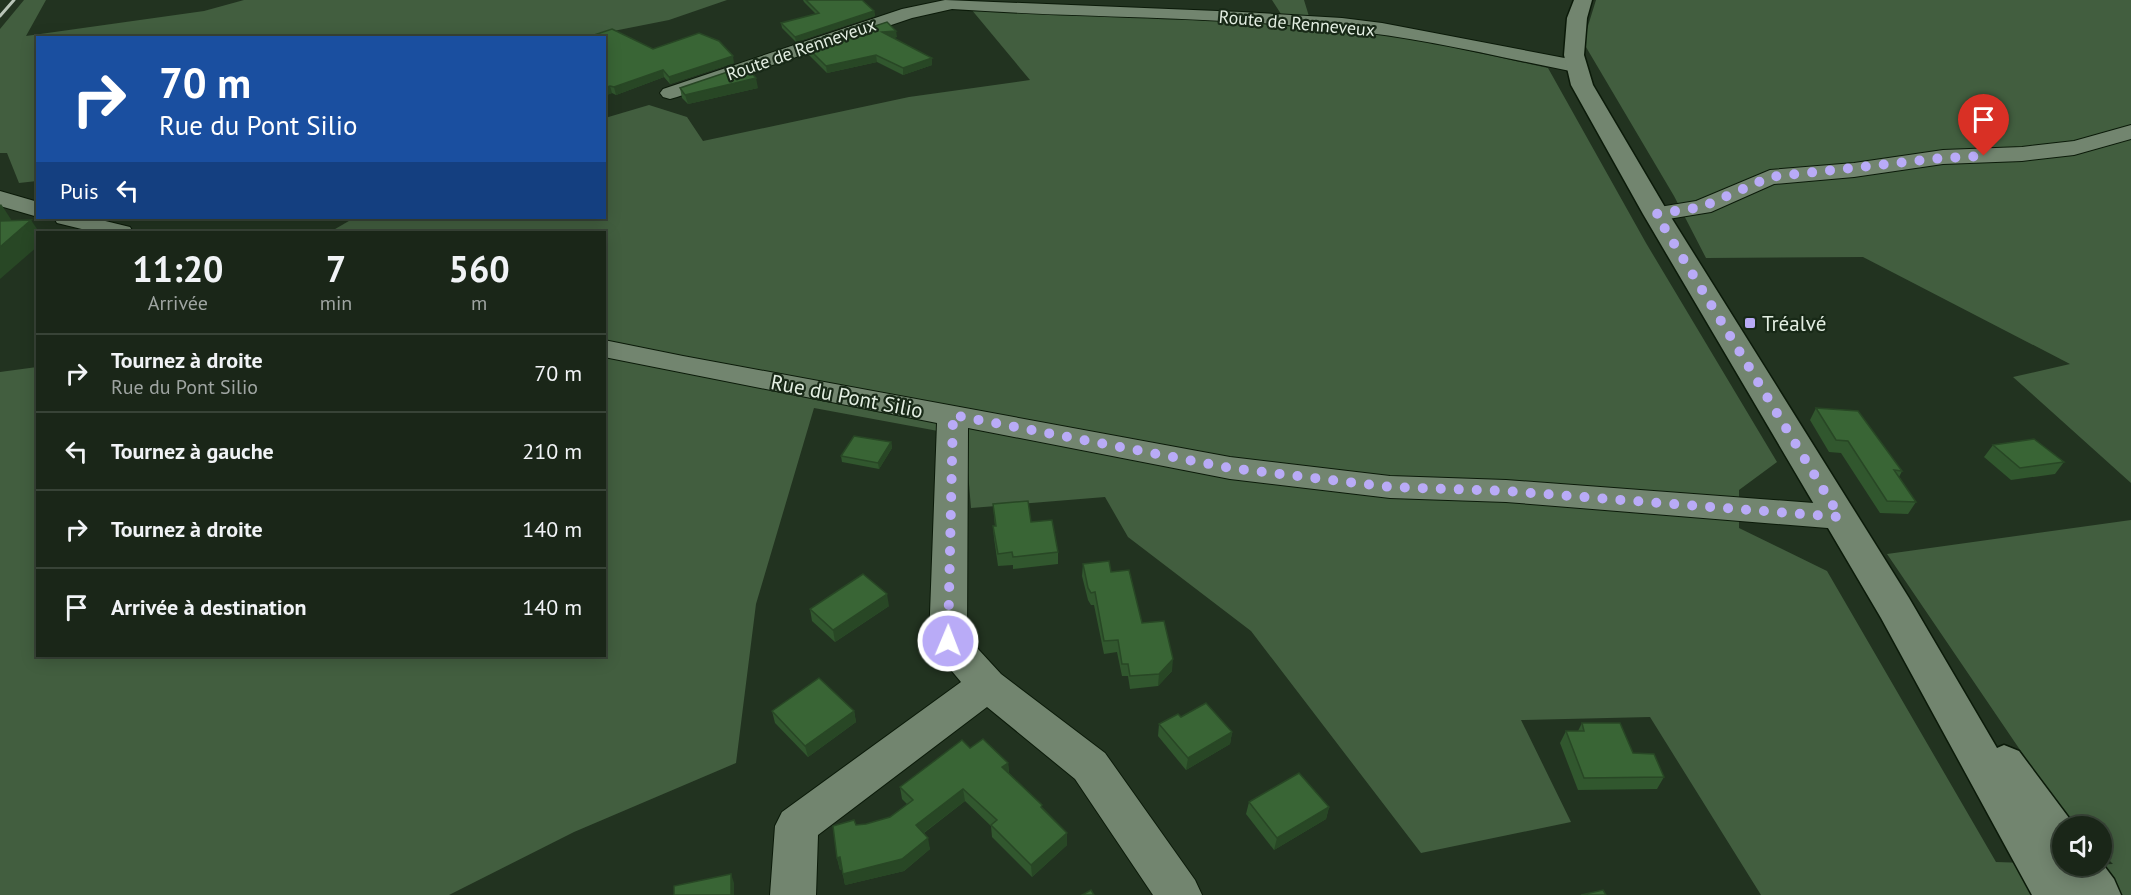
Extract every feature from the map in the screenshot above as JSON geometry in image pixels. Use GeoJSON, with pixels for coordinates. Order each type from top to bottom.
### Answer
{"type":"FeatureCollection","features":[{"type":"Feature","properties":{"kind":"main road"},"geometry":{"type":"LineString","coordinates":[[1583,0],[1575,37],[1575,66],[1582,85],[1656,214],[1895,608],[2057,895]]}},
{"type":"Feature","properties":{"kind":"main road"},"geometry":{"type":"LineString","coordinates":[[1895,608],[2052,832]]}},
{"type":"Feature","properties":{"kind":"main road"},"geometry":{"type":"LineString","coordinates":[[2083,876],[2097,895]]}},
{"type":"Feature","properties":{"kind":"street","name":"Route de Renneveux"},"geometry":{"type":"LineString","coordinates":[[670,93],[908,13],[952,4],[1242,17],[1342,24],[1382,29],[1575,66]]}},
{"type":"Feature","properties":{"kind":"street"},"geometry":{"type":"LineString","coordinates":[[1656,214],[1702,207],[1770,177],[1943,158],[2043,152],[2102,142],[2131,132]]}},
{"type":"Feature","properties":{"kind":"street"},"geometry":{"type":"LineString","coordinates":[[0,198],[36,209]]}},
{"type":"Feature","properties":{"kind":"street"},"geometry":{"type":"LineString","coordinates":[[70,219],[117,231]]}},
{"type":"Feature","properties":{"kind":"street","name":"Rue du Pont Silio"},"geometry":{"type":"LineString","coordinates":[[606,348],[1230,468],[1390,487],[1506,491],[1840,517]]}},
{"type":"Feature","properties":{"kind":"street"},"geometry":{"type":"LineString","coordinates":[[953,415],[948,641],[987,685],[1090,766],[1179,895]]}},
{"type":"Feature","properties":{"kind":"street"},"geometry":{"type":"LineString","coordinates":[[794,895],[797,826],[987,685]]}},
{"type":"Feature","properties":{"kind":"green space"},"geometry":{"type":"Polygon","coordinates":[[[24,0],[46,0],[26,36],[204,11],[244,0],[727,0],[669,20],[588,36],[36,36],[36,181],[19,183],[7,153],[0,153],[0,29],[24,0]]]}},
{"type":"Feature","properties":{"kind":"green space"},"geometry":{"type":"Polygon","coordinates":[[[1272,0],[1304,0],[1311,23],[1424,41],[1548,68],[1646,243],[1777,462],[1739,490],[1739,528],[1827,571],[1996,862],[2052,864],[2052,876],[2112,876],[2112,816],[2065,816],[1887,554],[2131,520],[2131,895],[1761,895],[1650,717],[1521,720],[1571,822],[1421,853],[1251,631],[1128,537],[1105,497],[971,508],[965,436],[814,408],[756,604],[736,763],[574,832],[449,895],[0,895],[0,372],[36,367],[36,657],[606,657],[606,231],[332,231],[352,219],[606,219],[606,118],[649,105],[687,117],[703,141],[909,97],[1030,80],[971,9],[1149,17],[1146,8],[1281,14],[1272,0]]]}},
{"type":"Feature","properties":{"kind":"green space"},"geometry":{"type":"Polygon","coordinates":[[[1596,0],[2131,0],[2131,483],[2013,377],[2070,364],[1863,257],[1706,258],[1674,196],[1583,42],[1596,0]]]}},
{"type":"Feature","properties":{"kind":"building"},"geometry":{"type":"Polygon","coordinates":[[[806,0],[862,0],[874,11],[795,37],[781,23],[819,13],[806,0]]]}},
{"type":"Feature","properties":{"kind":"building"},"geometry":{"type":"Polygon","coordinates":[[[887,22],[896,31],[882,32],[932,58],[903,68],[876,55],[826,66],[808,48],[887,22]]]}},
{"type":"Feature","properties":{"kind":"building"},"geometry":{"type":"Polygon","coordinates":[[[612,29],[653,49],[699,33],[719,41],[733,56],[669,77],[663,70],[614,87],[606,87],[606,36],[591,36],[612,29]]]}},
{"type":"Feature","properties":{"kind":"building"},"geometry":{"type":"Polygon","coordinates":[[[745,66],[756,78],[685,95],[680,88],[745,66]]]}},
{"type":"Feature","properties":{"kind":"building"},"geometry":{"type":"Polygon","coordinates":[[[31,220],[0,247],[0,221],[31,220]]]}},
{"type":"Feature","properties":{"kind":"building"},"geometry":{"type":"Polygon","coordinates":[[[1816,408],[1858,411],[1902,471],[1894,470],[1916,502],[1887,501],[1848,441],[1836,440],[1816,408]]]}},
{"type":"Feature","properties":{"kind":"building"},"geometry":{"type":"Polygon","coordinates":[[[854,436],[891,442],[878,463],[841,456],[854,436]]]}},
{"type":"Feature","properties":{"kind":"building"},"geometry":{"type":"Polygon","coordinates":[[[2034,439],[2064,462],[2020,468],[1993,445],[2034,439]]]}},
{"type":"Feature","properties":{"kind":"building"},"geometry":{"type":"Polygon","coordinates":[[[1028,501],[1031,522],[1052,520],[1058,552],[1013,557],[1012,552],[998,554],[993,526],[996,526],[993,504],[1028,501]]]}},
{"type":"Feature","properties":{"kind":"building"},"geometry":{"type":"Polygon","coordinates":[[[1109,561],[1111,572],[1129,570],[1142,623],[1164,621],[1173,659],[1159,674],[1130,676],[1128,664],[1122,664],[1118,640],[1104,641],[1095,592],[1091,593],[1088,588],[1083,564],[1109,561]]]}},
{"type":"Feature","properties":{"kind":"building"},"geometry":{"type":"Polygon","coordinates":[[[863,574],[887,594],[833,630],[810,609],[863,574]]]}},
{"type":"Feature","properties":{"kind":"building"},"geometry":{"type":"Polygon","coordinates":[[[819,678],[854,711],[805,746],[772,711],[819,678]]]}},
{"type":"Feature","properties":{"kind":"building"},"geometry":{"type":"Polygon","coordinates":[[[1206,703],[1232,732],[1188,758],[1159,724],[1178,714],[1181,717],[1206,703]]]}},
{"type":"Feature","properties":{"kind":"building"},"geometry":{"type":"Polygon","coordinates":[[[1582,723],[1620,723],[1633,753],[1654,754],[1664,777],[1584,778],[1566,731],[1584,731],[1582,723]]]}},
{"type":"Feature","properties":{"kind":"building"},"geometry":{"type":"Polygon","coordinates":[[[983,739],[1008,763],[1002,767],[1042,805],[1041,807],[1067,833],[1031,865],[991,825],[997,820],[963,789],[916,825],[928,838],[902,859],[843,874],[840,857],[837,858],[833,826],[854,820],[856,825],[866,824],[890,817],[913,800],[900,787],[962,740],[970,748],[983,739]]]}},
{"type":"Feature","properties":{"kind":"building"},"geometry":{"type":"Polygon","coordinates":[[[1299,773],[1329,807],[1277,838],[1249,802],[1299,773]]]}},
{"type":"Feature","properties":{"kind":"building"},"geometry":{"type":"Polygon","coordinates":[[[731,874],[731,895],[674,895],[674,886],[731,874]]]}},
{"type":"Feature","properties":{"kind":"building"},"geometry":{"type":"Polygon","coordinates":[[[1091,890],[1094,895],[1082,895],[1091,890]]]}},
{"type":"Feature","properties":{"kind":"building"},"geometry":{"type":"Polygon","coordinates":[[[1603,890],[1606,895],[1581,895],[1603,890]]]}},
{"type":"Feature","properties":{"kind":"railway"},"geometry":{"type":"LineString","coordinates":[[0,16],[14,0]]}},
{"type":"Feature","properties":{"kind":"place","name":"Tréalvé"},"geometry":{"type":"Point","coordinates":[1750,323]}},
{"type":"Feature","properties":{"kind":"route"},"geometry":{"type":"LineString","coordinates":[[948,641],[953,415],[1230,468],[1390,487],[1506,491],[1840,517],[1656,214],[1702,207],[1770,177],[1854,170],[1943,158],[1984,156]]}}]}
